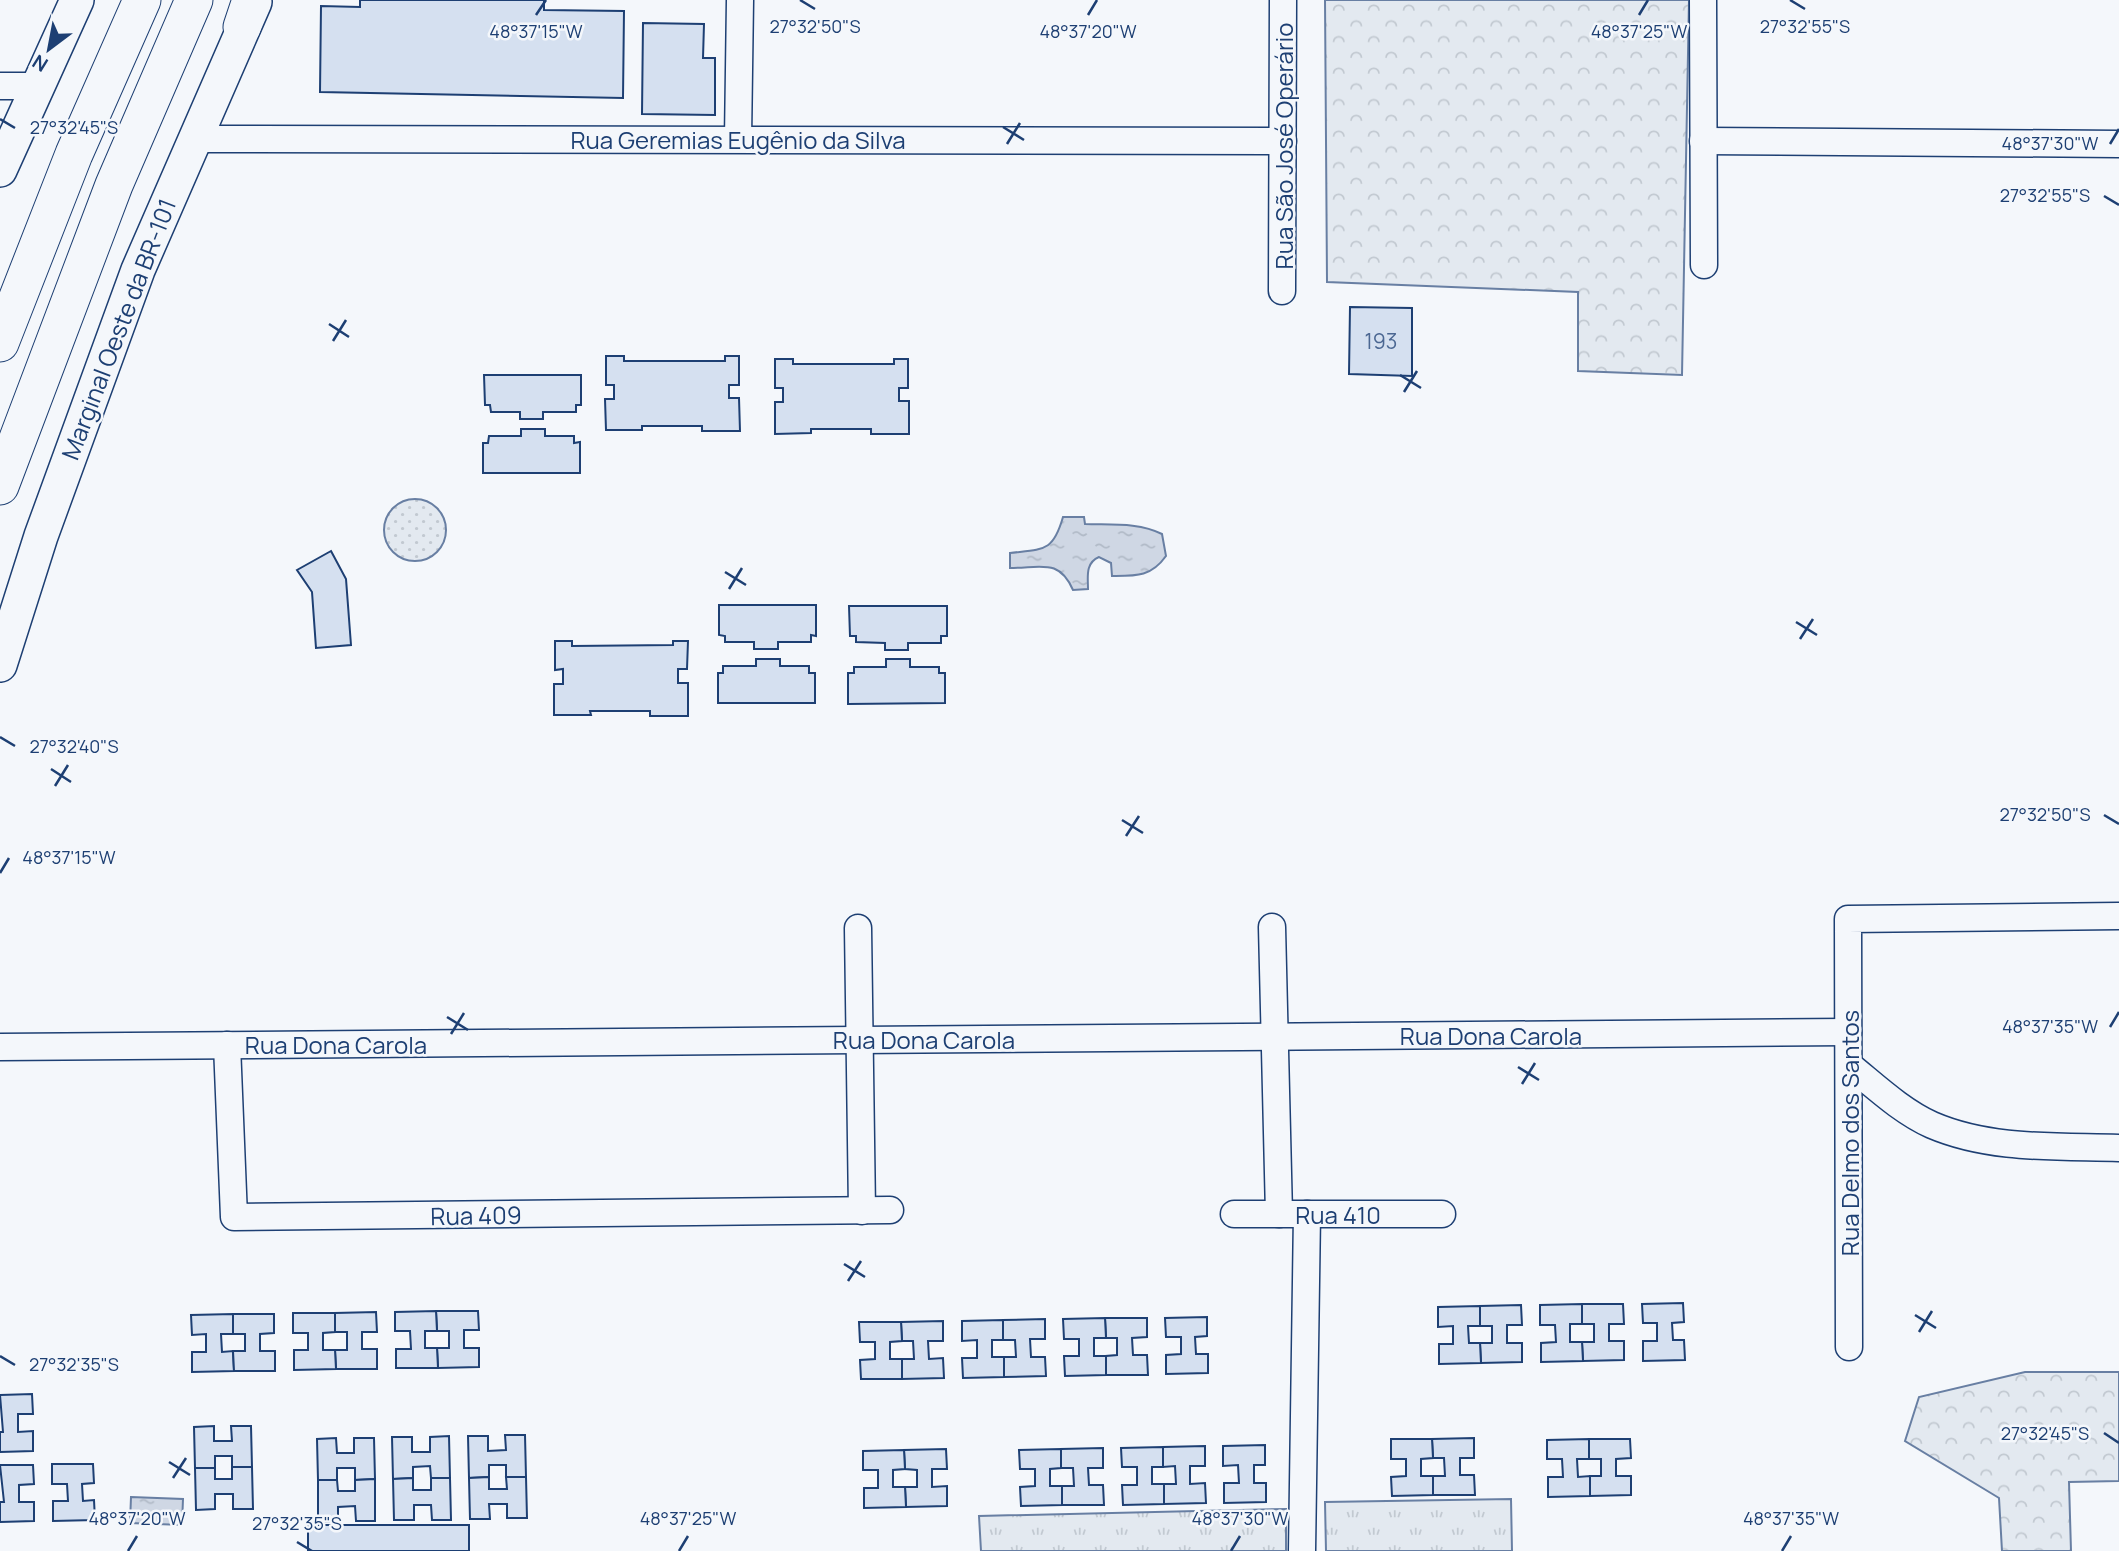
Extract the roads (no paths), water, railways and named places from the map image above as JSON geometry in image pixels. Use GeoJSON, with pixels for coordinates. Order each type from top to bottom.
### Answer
{"type":"FeatureCollection","features":[{"type":"Feature","properties":{"kind":"highway"},"geometry":{"type":"LineString","coordinates":[[0,343],[74,153],[142,0]]}},
{"type":"Feature","properties":{"kind":"highway"},"geometry":{"type":"LineString","coordinates":[[0,486],[114,185],[194,0]]}},
{"type":"Feature","properties":{"kind":"highway"},"geometry":{"type":"LineString","coordinates":[[0,280],[74,153]]}},
{"type":"Feature","properties":{"kind":"main road"},"geometry":{"type":"LineString","coordinates":[[0,170],[77,0]]}},
{"type":"Feature","properties":{"kind":"main road","name":"Marginal Oeste da BR-101"},"geometry":{"type":"LineString","coordinates":[[0,665],[29,570],[102,365],[193,139],[249,9]]}},
{"type":"Feature","properties":{"kind":"street"},"geometry":{"type":"LineString","coordinates":[[738,139],[740,0]]}},
{"type":"Feature","properties":{"kind":"street","name":"Rua São José Operário"},"geometry":{"type":"LineString","coordinates":[[1282,291],[1283,0]]}},
{"type":"Feature","properties":{"kind":"street"},"geometry":{"type":"LineString","coordinates":[[1703,0],[1704,265]]}},
{"type":"Feature","properties":{"kind":"street"},"geometry":{"type":"LineString","coordinates":[[0,86],[37,86]]}},
{"type":"Feature","properties":{"kind":"street","name":"Rua Geremias Eugênio da Silva"},"geometry":{"type":"LineString","coordinates":[[193,139],[1283,141]]}},
{"type":"Feature","properties":{"kind":"street"},"geometry":{"type":"LineString","coordinates":[[1703,141],[2119,145]]}},
{"type":"Feature","properties":{"kind":"street","name":"Rua Delmo dos Santos"},"geometry":{"type":"LineString","coordinates":[[1849,1347],[1848,919],[2119,916]]}},
{"type":"Feature","properties":{"kind":"street"},"geometry":{"type":"LineString","coordinates":[[1272,927],[1279,1214]]}},
{"type":"Feature","properties":{"kind":"street"},"geometry":{"type":"LineString","coordinates":[[858,928],[862,1211]]}},
{"type":"Feature","properties":{"kind":"street","name":"Rua Dona Carola"},"geometry":{"type":"LineString","coordinates":[[0,1047],[1848,1032]]}},
{"type":"Feature","properties":{"kind":"street","name":"Rua 409"},"geometry":{"type":"LineString","coordinates":[[227,1045],[234,1217],[890,1210]]}},
{"type":"Feature","properties":{"kind":"street"},"geometry":{"type":"LineString","coordinates":[[1849,1065],[1905,1109],[1931,1124],[1956,1133],[2014,1144],[2119,1148]]}},
{"type":"Feature","properties":{"kind":"street","name":"Rua 410"},"geometry":{"type":"LineString","coordinates":[[1234,1214],[1443,1214]]}},
{"type":"Feature","properties":{"kind":"street"},"geometry":{"type":"LineString","coordinates":[[1302,1551],[1307,1214]]}},
{"type":"Feature","properties":{"kind":"water"},"geometry":{"type":"Polygon","coordinates":[[[1063,517],[1084,517],[1085,524],[1124,525],[1153,530],[1162,534],[1166,556],[1149,572],[1121,576],[1112,576],[1111,563],[1099,557],[1089,567],[1088,589],[1073,590],[1062,573],[1048,567],[1010,568],[1010,553],[1046,547],[1055,537],[1063,517]]]}},
{"type":"Feature","properties":{"kind":"water"},"geometry":{"type":"Polygon","coordinates":[[[131,1497],[183,1499],[182,1525],[130,1523],[131,1497]]]}}]}
